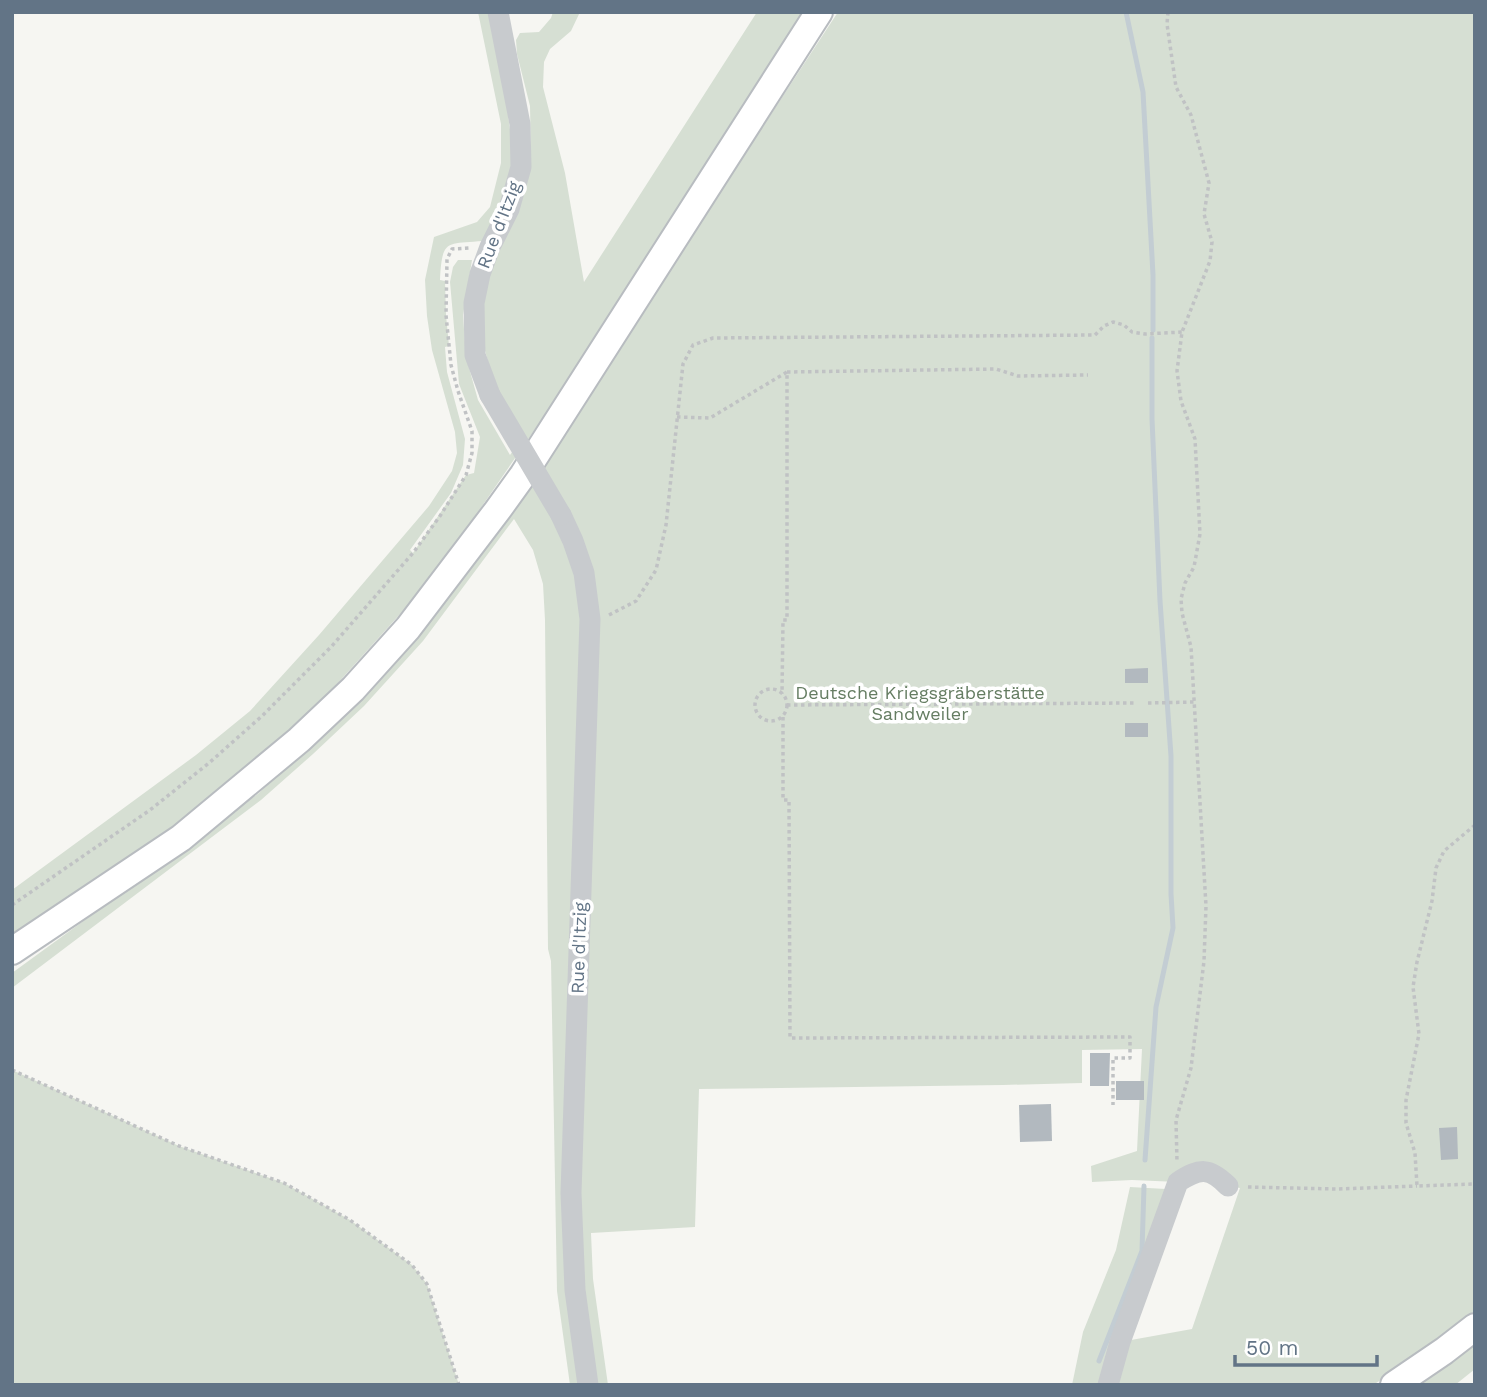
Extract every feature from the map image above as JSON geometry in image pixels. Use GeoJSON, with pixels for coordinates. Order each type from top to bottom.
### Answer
{"type":"FeatureCollection","features":[{"type":"Feature","properties":{"kind":"main road"},"geometry":{"type":"LineString","coordinates":[[12,951],[181,838],[212,813],[299,740],[353,689],[408,628],[523,475],[819,12]]}},
{"type":"Feature","properties":{"kind":"main road"},"geometry":{"type":"LineString","coordinates":[[1394,1385],[1475,1327]]}},
{"type":"Feature","properties":{"kind":"street","name":"Rue d'Itzig"},"geometry":{"type":"LineString","coordinates":[[498,12],[520,124],[520,167],[509,208],[480,274],[474,303],[475,355],[490,395],[561,515],[573,541],[584,573],[590,619],[571,1193],[575,1290],[588,1385]]}},
{"type":"Feature","properties":{"kind":"street"},"geometry":{"type":"LineString","coordinates":[[1108,1385],[1178,1182],[1191,1174],[1204,1171],[1218,1176],[1228,1186]]}},
{"type":"Feature","properties":{"kind":"path"},"geometry":{"type":"LineString","coordinates":[[1168,12],[1167,24],[1176,88],[1191,115],[1209,183],[1204,214],[1212,242],[1209,261],[1182,332],[1177,371],[1181,401],[1195,439],[1200,534],[1194,567],[1185,583],[1181,598],[1191,647],[1206,906],[1191,1068],[1176,1121],[1178,1182]]}},
{"type":"Feature","properties":{"kind":"path"},"geometry":{"type":"LineString","coordinates":[[12,905],[150,810],[209,763],[262,716],[331,647],[413,554],[466,475],[472,453],[472,431],[458,391],[450,355],[446,315],[447,259],[452,249],[491,247]]}},
{"type":"Feature","properties":{"kind":"path"},"geometry":{"type":"LineString","coordinates":[[590,619],[606,617],[636,601],[656,570],[666,526],[683,364],[693,345],[713,338],[1095,335],[1113,322],[1124,325],[1132,332],[1145,334],[1182,332]]}},
{"type":"Feature","properties":{"kind":"path"},"geometry":{"type":"LineString","coordinates":[[677,417],[710,418],[787,372],[996,369],[1018,376],[1088,375]]}},
{"type":"Feature","properties":{"kind":"path"},"geometry":{"type":"LineString","coordinates":[[782,694],[783,620],[787,620],[787,372]]}},
{"type":"Feature","properties":{"kind":"path"},"geometry":{"type":"LineString","coordinates":[[783,717],[772,722],[760,717],[755,706],[759,694],[771,689],[782,694],[787,705],[783,717],[783,800],[789,800],[790,1038],[1130,1037],[1130,1058],[1113,1058],[1113,1105]]}},
{"type":"Feature","properties":{"kind":"path"},"geometry":{"type":"LineString","coordinates":[[1148,703],[1195,702]]}},
{"type":"Feature","properties":{"kind":"path"},"geometry":{"type":"LineString","coordinates":[[787,705],[1134,703]]}},
{"type":"Feature","properties":{"kind":"path"},"geometry":{"type":"LineString","coordinates":[[1417,1186],[1415,1153],[1406,1123],[1406,1100],[1419,1034],[1413,987],[1417,962],[1432,901],[1436,868],[1444,851],[1475,825]]}},
{"type":"Feature","properties":{"kind":"path"},"geometry":{"type":"LineString","coordinates":[[12,1070],[179,1146],[284,1183],[350,1220],[412,1265],[427,1284],[459,1385]]}},
{"type":"Feature","properties":{"kind":"path"},"geometry":{"type":"LineString","coordinates":[[1228,1186],[1337,1189],[1475,1185]]}},
{"type":"Feature","properties":{"kind":"green space"},"geometry":{"type":"Polygon","coordinates":[[[478,12],[490,12],[502,70],[513,152],[508,186],[483,241],[448,246],[442,257],[440,280],[445,281],[449,346],[445,347],[447,372],[465,439],[463,465],[451,493],[410,550],[413,553],[466,475],[474,473],[480,437],[459,384],[450,282],[453,267],[458,260],[472,260],[463,315],[466,357],[478,400],[510,455],[523,437],[493,379],[482,340],[483,304],[490,272],[509,230],[531,157],[530,106],[517,54],[516,40],[520,33],[539,32],[553,12],[580,12],[571,31],[550,49],[544,62],[543,87],[565,173],[584,282],[757,12],[807,12],[562,390],[449,554],[410,603],[328,694],[267,753],[182,823],[12,942],[12,890],[196,755],[250,711],[429,506],[452,471],[457,453],[455,432],[432,350],[425,280],[434,237],[477,222],[490,207],[501,163],[501,124],[478,12]]]}},
{"type":"Feature","properties":{"kind":"green space","name":"Deutsche Kriegsgräberstätte Sandweiler"},"geometry":{"type":"Polygon","coordinates":[[[838,12],[1475,12],[1475,1313],[1444,1339],[1373,1385],[1108,1385],[1120,1342],[1192,1329],[1240,1188],[1228,1186],[1218,1176],[1178,1182],[1092,1182],[1091,1166],[1137,1151],[1142,1049],[1082,1050],[1082,1083],[699,1089],[695,1227],[591,1233],[593,1279],[608,1385],[570,1385],[557,1291],[551,961],[548,949],[543,584],[533,550],[514,519],[423,641],[364,706],[313,754],[261,800],[12,988],[12,973],[259,793],[415,635],[516,503],[838,12]]]}},
{"type":"Feature","properties":{"kind":"green space"},"geometry":{"type":"Polygon","coordinates":[[[12,1070],[179,1146],[284,1183],[350,1220],[412,1265],[427,1284],[459,1385],[12,1385],[12,1070]]]}},
{"type":"Feature","properties":{"kind":"green space"},"geometry":{"type":"Polygon","coordinates":[[[1130,1187],[1166,1189],[1100,1385],[1072,1385],[1083,1332],[1116,1250],[1130,1187]]]}},
{"type":"Feature","properties":{"kind":"green space"},"geometry":{"type":"Polygon","coordinates":[[[1475,1341],[1475,1369],[1455,1385],[1415,1385],[1475,1341]]]}},
{"type":"Feature","properties":{"kind":"building"},"geometry":{"type":"Polygon","coordinates":[[[1148,668],[1148,683],[1125,683],[1125,669],[1148,668]]]}},
{"type":"Feature","properties":{"kind":"building"},"geometry":{"type":"Polygon","coordinates":[[[1125,723],[1148,723],[1148,737],[1125,737],[1125,723]]]}},
{"type":"Feature","properties":{"kind":"building"},"geometry":{"type":"Polygon","coordinates":[[[1090,1053],[1110,1053],[1109,1086],[1090,1086],[1090,1053]]]}},
{"type":"Feature","properties":{"kind":"building"},"geometry":{"type":"Polygon","coordinates":[[[1116,1081],[1144,1081],[1144,1100],[1116,1100],[1116,1081]]]}},
{"type":"Feature","properties":{"kind":"building"},"geometry":{"type":"Polygon","coordinates":[[[1051,1104],[1052,1141],[1020,1142],[1019,1105],[1051,1104]]]}},
{"type":"Feature","properties":{"kind":"building"},"geometry":{"type":"Polygon","coordinates":[[[1457,1127],[1458,1159],[1441,1160],[1439,1128],[1457,1127]]]}},
{"type":"Feature","properties":{"kind":"waterway"},"geometry":{"type":"LineString","coordinates":[[1126,12],[1143,92],[1153,275],[1153,330]]}},
{"type":"Feature","properties":{"kind":"waterway"},"geometry":{"type":"LineString","coordinates":[[1145,1160],[1156,1007],[1173,928],[1171,756],[1160,601],[1152,419],[1152,338]]}},
{"type":"Feature","properties":{"kind":"waterway"},"geometry":{"type":"LineString","coordinates":[[1099,1361],[1142,1251],[1144,1186]]}}]}
